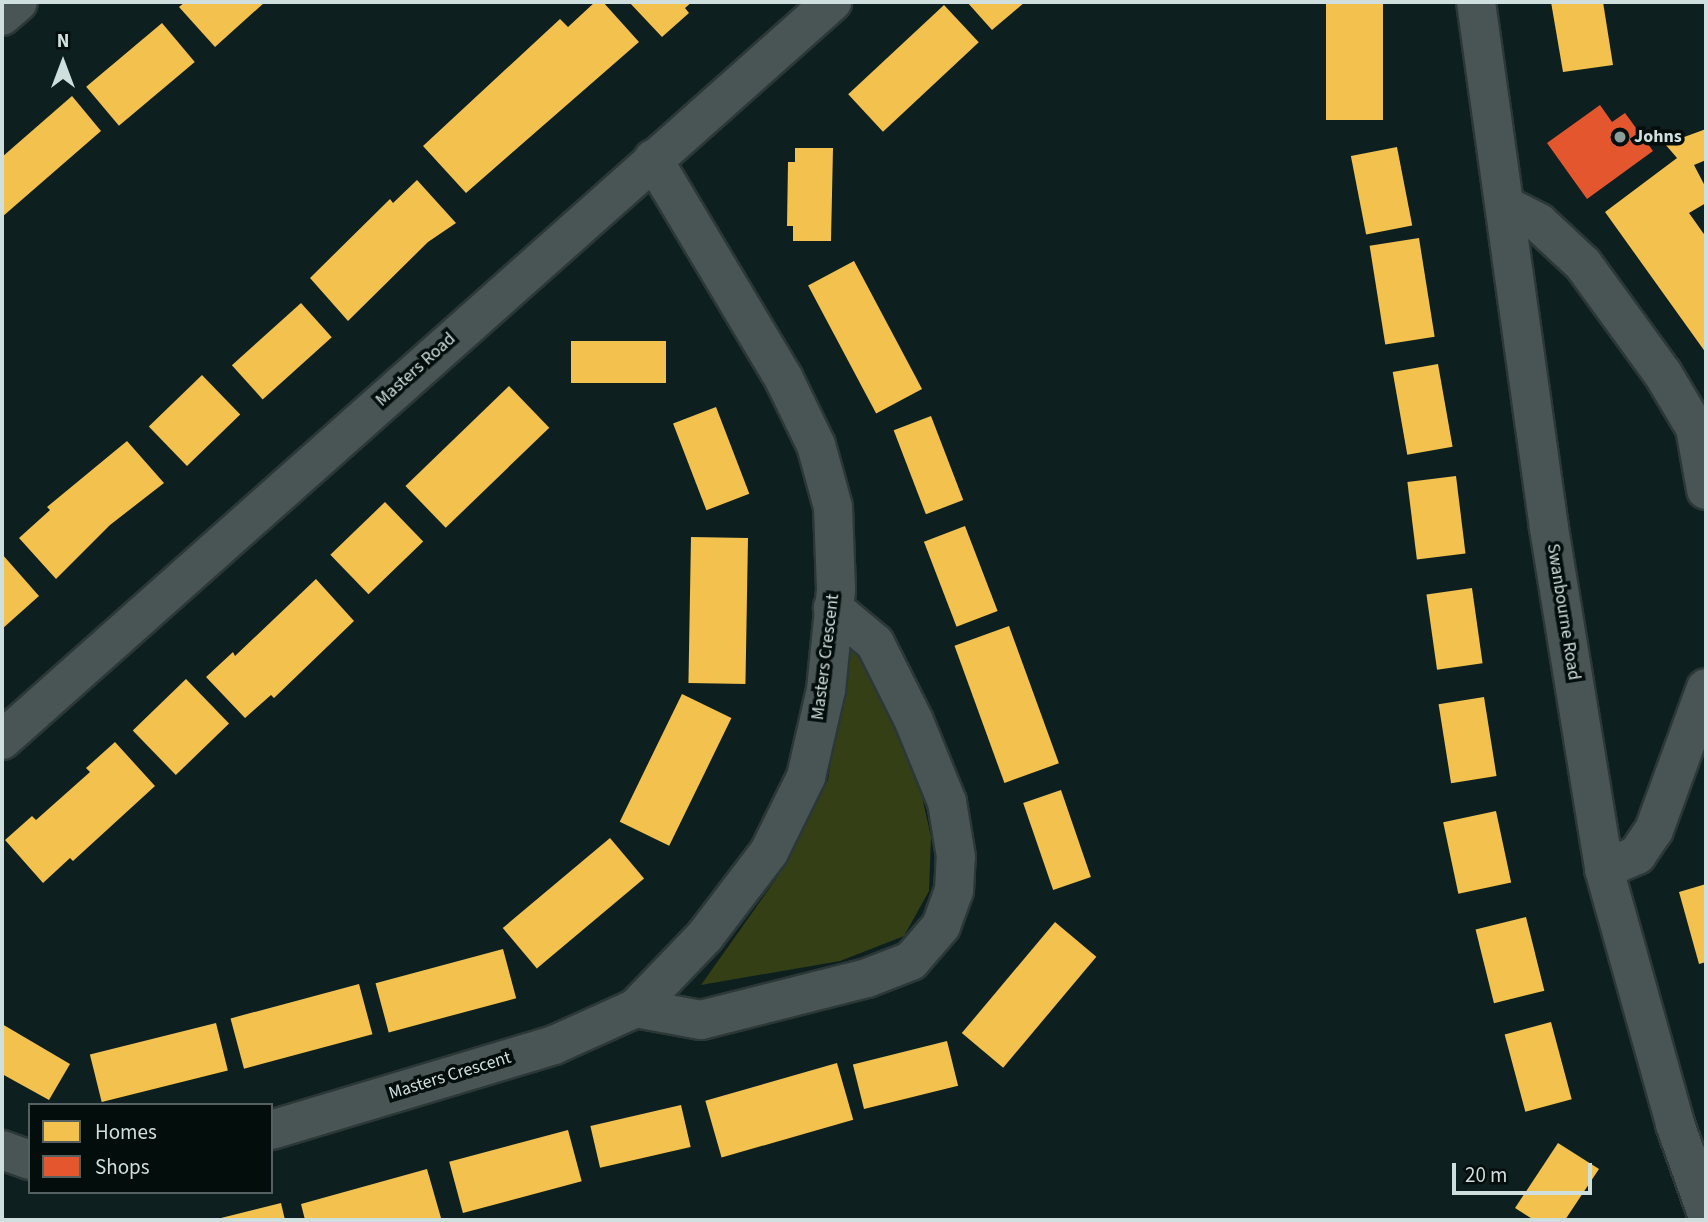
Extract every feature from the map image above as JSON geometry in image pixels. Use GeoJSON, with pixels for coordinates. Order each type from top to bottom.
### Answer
{"type":"FeatureCollection","features":[{"type":"Feature","properties":{"kind":"street"},"geometry":{"type":"LineString","coordinates":[[2,16],[18,2]]}},
{"type":"Feature","properties":{"kind":"street","name":"Masters Road"},"geometry":{"type":"LineString","coordinates":[[2,740],[832,2]]}},
{"type":"Feature","properties":{"kind":"street","name":"Swanbourne Road"},"geometry":{"type":"LineString","coordinates":[[1476,2],[1549,528],[1604,869],[1675,1124],[1706,1211]]}},
{"type":"Feature","properties":{"kind":"street","name":"Masters Crescent"},"geometry":{"type":"LineString","coordinates":[[273,1129],[554,1045],[636,1008],[713,926],[769,852],[800,790],[826,691],[834,608],[833,507],[816,445],[784,379],[653,159]]}},
{"type":"Feature","properties":{"kind":"street"},"geometry":{"type":"LineString","coordinates":[[1506,206],[1539,223],[1583,264],[1663,374],[1695,428],[1706,490]]}},
{"type":"Feature","properties":{"kind":"street"},"geometry":{"type":"LineString","coordinates":[[636,1008],[701,1020],[867,978],[911,961],[942,926],[954,891],[956,857],[947,802],[914,721],[875,643],[834,608]]}},
{"type":"Feature","properties":{"kind":"street"},"geometry":{"type":"LineString","coordinates":[[1604,869],[1637,855],[1654,830],[1706,688]]}},
{"type":"Feature","properties":{"kind":"street"},"geometry":{"type":"LineString","coordinates":[[2,1150],[28,1159]]}},
{"type":"Feature","properties":{"kind":"green space"},"geometry":{"type":"Polygon","coordinates":[[[849,649],[871,663],[915,765],[931,837],[929,891],[904,936],[840,961],[701,985],[776,879],[828,780],[849,649]]]}},
{"type":"Feature","properties":{"kind":"building: Homes"},"geometry":{"type":"Polygon","coordinates":[[[185,2],[265,2],[215,47],[179,7],[185,2]]]}},
{"type":"Feature","properties":{"kind":"building: Homes"},"geometry":{"type":"Polygon","coordinates":[[[595,2],[603,2],[639,42],[466,193],[423,146],[560,19],[568,27],[595,2]]]}},
{"type":"Feature","properties":{"kind":"building: Homes"},"geometry":{"type":"Polygon","coordinates":[[[629,2],[692,2],[685,8],[689,13],[662,37],[629,2]]]}},
{"type":"Feature","properties":{"kind":"building: Homes"},"geometry":{"type":"Polygon","coordinates":[[[967,2],[1025,2],[992,30],[967,2]]]}},
{"type":"Feature","properties":{"kind":"building: Homes"},"geometry":{"type":"Polygon","coordinates":[[[1326,2],[1383,2],[1383,120],[1326,120],[1326,2]]]}},
{"type":"Feature","properties":{"kind":"building: Homes"},"geometry":{"type":"Polygon","coordinates":[[[1551,2],[1603,2],[1613,65],[1563,72],[1551,2]]]}},
{"type":"Feature","properties":{"kind":"building: Homes"},"geometry":{"type":"Polygon","coordinates":[[[944,5],[979,42],[883,132],[848,94],[944,5]]]}},
{"type":"Feature","properties":{"kind":"building: Homes"},"geometry":{"type":"Polygon","coordinates":[[[162,23],[195,62],[119,126],[86,87],[162,23]]]}},
{"type":"Feature","properties":{"kind":"building: Homes"},"geometry":{"type":"Polygon","coordinates":[[[72,96],[101,131],[2,217],[2,157],[72,96]]]}},
{"type":"Feature","properties":{"kind":"building: Homes"},"geometry":{"type":"Polygon","coordinates":[[[1706,129],[1706,160],[1694,165],[1706,188],[1706,203],[1689,213],[1706,237],[1706,353],[1605,212],[1677,158],[1665,144],[1706,129]]]}},
{"type":"Feature","properties":{"kind":"building: Homes"},"geometry":{"type":"Polygon","coordinates":[[[1397,147],[1412,226],[1366,234],[1351,156],[1397,147]]]}},
{"type":"Feature","properties":{"kind":"building: Homes"},"geometry":{"type":"Polygon","coordinates":[[[795,148],[833,148],[831,241],[793,241],[793,226],[787,226],[788,162],[795,162],[795,148]]]}},
{"type":"Feature","properties":{"kind":"building: Homes"},"geometry":{"type":"Polygon","coordinates":[[[417,180],[456,223],[428,242],[348,321],[310,278],[390,199],[393,203],[417,180]]]}},
{"type":"Feature","properties":{"kind":"building: Homes"},"geometry":{"type":"Polygon","coordinates":[[[1419,238],[1435,337],[1385,345],[1370,246],[1419,238]]]}},
{"type":"Feature","properties":{"kind":"building: Homes"},"geometry":{"type":"Polygon","coordinates":[[[854,261],[922,389],[876,413],[808,285],[854,261]]]}},
{"type":"Feature","properties":{"kind":"building: Homes"},"geometry":{"type":"Polygon","coordinates":[[[301,303],[332,337],[263,399],[232,365],[301,303]]]}},
{"type":"Feature","properties":{"kind":"building: Homes"},"geometry":{"type":"Polygon","coordinates":[[[571,341],[666,341],[666,383],[571,383],[571,341]]]}},
{"type":"Feature","properties":{"kind":"building: Homes"},"geometry":{"type":"Polygon","coordinates":[[[1438,364],[1453,447],[1407,455],[1393,372],[1438,364]]]}},
{"type":"Feature","properties":{"kind":"building: Homes"},"geometry":{"type":"Polygon","coordinates":[[[202,375],[240,415],[187,466],[149,426],[202,375]]]}},
{"type":"Feature","properties":{"kind":"building: Homes"},"geometry":{"type":"Polygon","coordinates":[[[509,386],[549,428],[446,528],[405,486],[509,386]]]}},
{"type":"Feature","properties":{"kind":"building: Homes"},"geometry":{"type":"Polygon","coordinates":[[[716,407],[749,494],[706,510],[673,423],[716,407]]]}},
{"type":"Feature","properties":{"kind":"building: Homes"},"geometry":{"type":"Polygon","coordinates":[[[931,416],[963,500],[926,514],[894,430],[931,416]]]}},
{"type":"Feature","properties":{"kind":"building: Homes"},"geometry":{"type":"Polygon","coordinates":[[[127,441],[164,483],[110,525],[56,579],[19,538],[50,510],[47,507],[127,441]]]}},
{"type":"Feature","properties":{"kind":"building: Homes"},"geometry":{"type":"Polygon","coordinates":[[[1456,476],[1466,553],[1417,559],[1407,482],[1456,476]]]}},
{"type":"Feature","properties":{"kind":"building: Homes"},"geometry":{"type":"Polygon","coordinates":[[[385,502],[423,542],[369,594],[330,555],[385,502]]]}},
{"type":"Feature","properties":{"kind":"building: Homes"},"geometry":{"type":"Polygon","coordinates":[[[965,526],[998,611],[957,627],[924,542],[965,526]]]}},
{"type":"Feature","properties":{"kind":"building: Homes"},"geometry":{"type":"Polygon","coordinates":[[[691,537],[748,538],[745,684],[688,683],[691,537]]]}},
{"type":"Feature","properties":{"kind":"building: Homes"},"geometry":{"type":"Polygon","coordinates":[[[2,554],[39,596],[2,629],[2,554]]]}},
{"type":"Feature","properties":{"kind":"building: Homes"},"geometry":{"type":"Polygon","coordinates":[[[316,579],[354,621],[274,698],[271,695],[245,718],[206,677],[233,652],[235,656],[316,579]]]}},
{"type":"Feature","properties":{"kind":"building: Homes"},"geometry":{"type":"Polygon","coordinates":[[[1472,588],[1483,663],[1437,670],[1426,594],[1472,588]]]}},
{"type":"Feature","properties":{"kind":"building: Homes"},"geometry":{"type":"Polygon","coordinates":[[[1009,626],[1059,763],[1004,783],[954,646],[1009,626]]]}},
{"type":"Feature","properties":{"kind":"building: Homes"},"geometry":{"type":"Polygon","coordinates":[[[186,679],[229,724],[176,775],[133,730],[186,679]]]}},
{"type":"Feature","properties":{"kind":"building: Homes"},"geometry":{"type":"Polygon","coordinates":[[[682,694],[731,718],[669,846],[620,822],[682,694]]]}},
{"type":"Feature","properties":{"kind":"building: Homes"},"geometry":{"type":"Polygon","coordinates":[[[1484,697],[1497,776],[1451,783],[1439,704],[1484,697]]]}},
{"type":"Feature","properties":{"kind":"building: Homes"},"geometry":{"type":"Polygon","coordinates":[[[115,742],[155,786],[73,861],[70,858],[43,883],[5,840],[32,816],[36,820],[90,772],[86,768],[115,742]]]}},
{"type":"Feature","properties":{"kind":"building: Homes"},"geometry":{"type":"Polygon","coordinates":[[[1061,790],[1091,877],[1053,890],[1023,803],[1061,790]]]}},
{"type":"Feature","properties":{"kind":"building: Homes"},"geometry":{"type":"Polygon","coordinates":[[[1496,811],[1511,882],[1458,894],[1443,822],[1496,811]]]}},
{"type":"Feature","properties":{"kind":"building: Homes"},"geometry":{"type":"Polygon","coordinates":[[[610,838],[644,879],[537,969],[503,928],[610,838]]]}},
{"type":"Feature","properties":{"kind":"building: Homes"},"geometry":{"type":"Polygon","coordinates":[[[1706,884],[1706,962],[1699,964],[1679,892],[1706,884]]]}},
{"type":"Feature","properties":{"kind":"building: Homes"},"geometry":{"type":"Polygon","coordinates":[[[1526,917],[1544,991],[1494,1003],[1476,930],[1526,917]]]}},
{"type":"Feature","properties":{"kind":"building: Homes"},"geometry":{"type":"Polygon","coordinates":[[[1055,922],[1096,957],[1003,1068],[962,1033],[1055,922]]]}},
{"type":"Feature","properties":{"kind":"building: Homes"},"geometry":{"type":"Polygon","coordinates":[[[503,949],[516,998],[389,1032],[375,983],[503,949]]]}},
{"type":"Feature","properties":{"kind":"building: Homes"},"geometry":{"type":"Polygon","coordinates":[[[359,984],[372,1034],[244,1069],[231,1018],[359,984]]]}},
{"type":"Feature","properties":{"kind":"building: Homes"},"geometry":{"type":"Polygon","coordinates":[[[1551,1022],[1572,1099],[1525,1112],[1505,1034],[1551,1022]]]}},
{"type":"Feature","properties":{"kind":"building: Homes"},"geometry":{"type":"Polygon","coordinates":[[[216,1023],[228,1071],[102,1102],[90,1054],[216,1023]]]}},
{"type":"Feature","properties":{"kind":"building: Homes"},"geometry":{"type":"Polygon","coordinates":[[[2,1024],[70,1064],[49,1100],[2,1074],[2,1024]]]}},
{"type":"Feature","properties":{"kind":"building: Homes"},"geometry":{"type":"Polygon","coordinates":[[[947,1041],[958,1086],[864,1109],[853,1064],[947,1041]]]}},
{"type":"Feature","properties":{"kind":"building: Homes"},"geometry":{"type":"Polygon","coordinates":[[[837,1063],[853,1120],[722,1157],[705,1101],[837,1063]]]}},
{"type":"Feature","properties":{"kind":"building: Homes"},"geometry":{"type":"Polygon","coordinates":[[[681,1105],[691,1147],[600,1168],[590,1126],[681,1105]]]}},
{"type":"Feature","properties":{"kind":"building: Homes"},"geometry":{"type":"Polygon","coordinates":[[[568,1130],[582,1181],[463,1213],[449,1162],[568,1130]]]}},
{"type":"Feature","properties":{"kind":"building: Homes"},"geometry":{"type":"Polygon","coordinates":[[[1558,1143],[1599,1169],[1565,1220],[1534,1220],[1515,1208],[1558,1143]]]}},
{"type":"Feature","properties":{"kind":"building: Homes"},"geometry":{"type":"Polygon","coordinates":[[[427,1169],[441,1218],[305,1220],[301,1204],[427,1169]]]}},
{"type":"Feature","properties":{"kind":"building: Homes"},"geometry":{"type":"Polygon","coordinates":[[[281,1203],[285,1220],[217,1220],[217,1219],[281,1203]]]}},
{"type":"Feature","properties":{"kind":"building: Shops"},"geometry":{"type":"Polygon","coordinates":[[[1600,105],[1612,122],[1625,113],[1653,151],[1587,199],[1547,143],[1600,105]]]}},
{"type":"Feature","properties":{"kind":"place","name":"Johns"},"geometry":{"type":"Point","coordinates":[1620,137]}}]}
